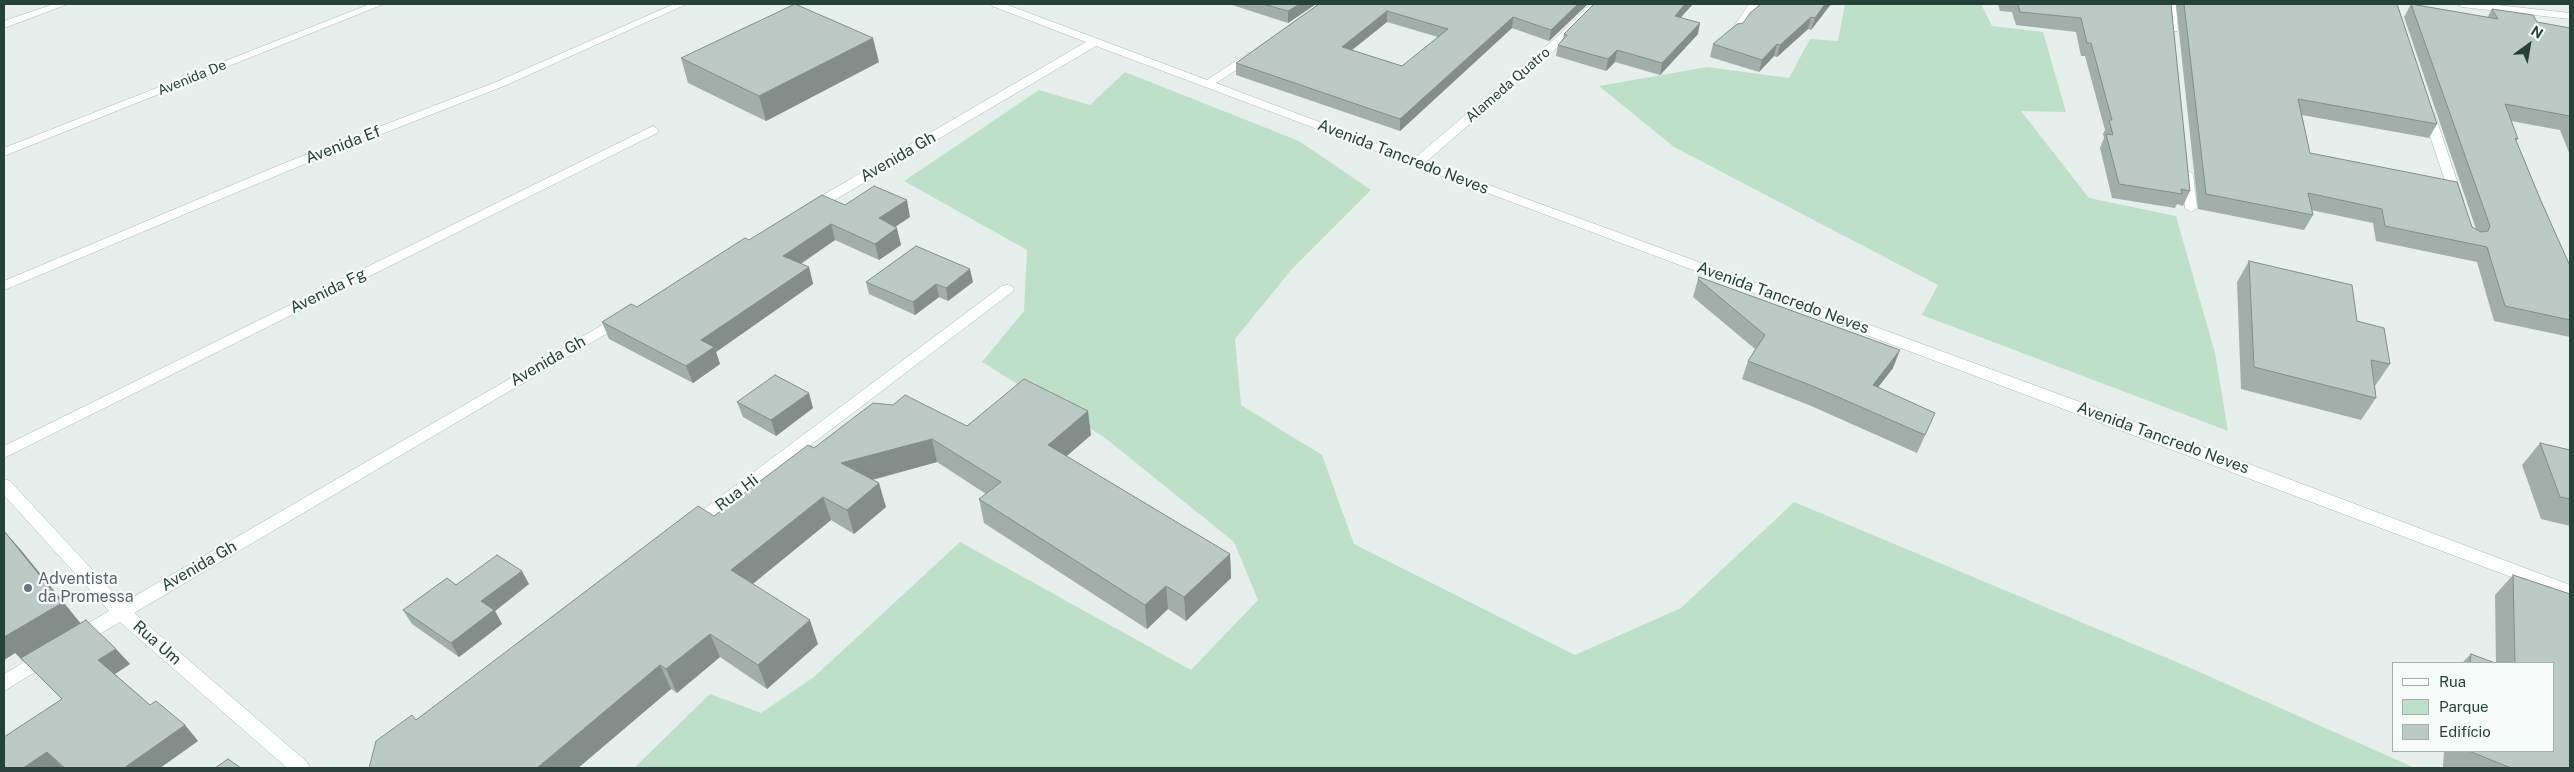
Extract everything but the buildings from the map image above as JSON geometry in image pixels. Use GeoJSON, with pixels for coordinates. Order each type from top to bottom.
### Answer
{"type":"FeatureCollection","features":[{"type":"Feature","properties":{"kind":"street"},"geometry":{"type":"LineString","coordinates":[[4,25],[63,4]]}},
{"type":"Feature","properties":{"kind":"street","name":"Avenida De"},"geometry":{"type":"LineString","coordinates":[[4,152],[379,4]]}},
{"type":"Feature","properties":{"kind":"street","name":"Avenida Ef"},"geometry":{"type":"LineString","coordinates":[[4,286],[286,167],[500,84],[682,4]]}},
{"type":"Feature","properties":{"kind":"street","name":"Alameda Quatro"},"geometry":{"type":"LineString","coordinates":[[1417,163],[1563,37],[1596,4]]}},
{"type":"Feature","properties":{"kind":"street"},"geometry":{"type":"LineString","coordinates":[[1735,32],[1754,4]]}},
{"type":"Feature","properties":{"kind":"street"},"geometry":{"type":"LineString","coordinates":[[2171,4],[2175,43]]}},
{"type":"Feature","properties":{"kind":"street"},"geometry":{"type":"LineString","coordinates":[[2462,4],[2570,16]]}},
{"type":"Feature","properties":{"kind":"street","name":"Avenida Tancredo Neves"},"geometry":{"type":"LineString","coordinates":[[1008,5],[1094,42],[2234,464],[2570,592]]}},
{"type":"Feature","properties":{"kind":"street","name":"Avenida Gh"},"geometry":{"type":"LineString","coordinates":[[795,217],[1094,42]]}},
{"type":"Feature","properties":{"kind":"street"},"geometry":{"type":"LineString","coordinates":[[1209,83],[1264,47]]}},
{"type":"Feature","properties":{"kind":"street"},"geometry":{"type":"LineString","coordinates":[[2423,98],[2461,212]]}},
{"type":"Feature","properties":{"kind":"street","name":"Avenida Fg"},"geometry":{"type":"LineString","coordinates":[[4,453],[653,130]]}},
{"type":"Feature","properties":{"kind":"street"},"geometry":{"type":"LineString","coordinates":[[2186,159],[2190,208]]}},
{"type":"Feature","properties":{"kind":"street","name":"Rua Hi"},"geometry":{"type":"LineString","coordinates":[[681,535],[1007,289]]}},
{"type":"Feature","properties":{"kind":"street","name":"Avenida Gh"},"geometry":{"type":"LineString","coordinates":[[4,683],[121,612],[633,312]]}},
{"type":"Feature","properties":{"kind":"street","name":"Rua Um"},"geometry":{"type":"LineString","coordinates":[[4,485],[121,612],[300,768]]}},
{"type":"Feature","properties":{"kind":"green space"},"geometry":{"type":"Polygon","coordinates":[[[1845,4],[1981,4],[1992,26],[2043,32],[2066,112],[2021,111],[2089,198],[2176,216],[2215,353],[2228,431],[1922,315],[1938,285],[1674,147],[1599,86],[1707,67],[1789,78],[1810,39],[1838,41],[1845,4]]]}},
{"type":"Feature","properties":{"kind":"green space"},"geometry":{"type":"Polygon","coordinates":[[[1125,72],[1299,141],[1371,190],[1292,269],[1235,339],[1241,405],[1322,455],[1354,544],[1575,655],[1681,608],[1794,502],[2186,666],[2415,768],[634,768],[710,694],[761,713],[814,677],[960,542],[1191,670],[1258,600],[1234,542],[1104,437],[982,362],[1024,311],[1027,250],[904,181],[1039,90],[1090,105],[1125,72]]]}},
{"type":"Feature","properties":{"kind":"place","name":"Adventista da Promessa"},"geometry":{"type":"Point","coordinates":[28,588]}}]}
